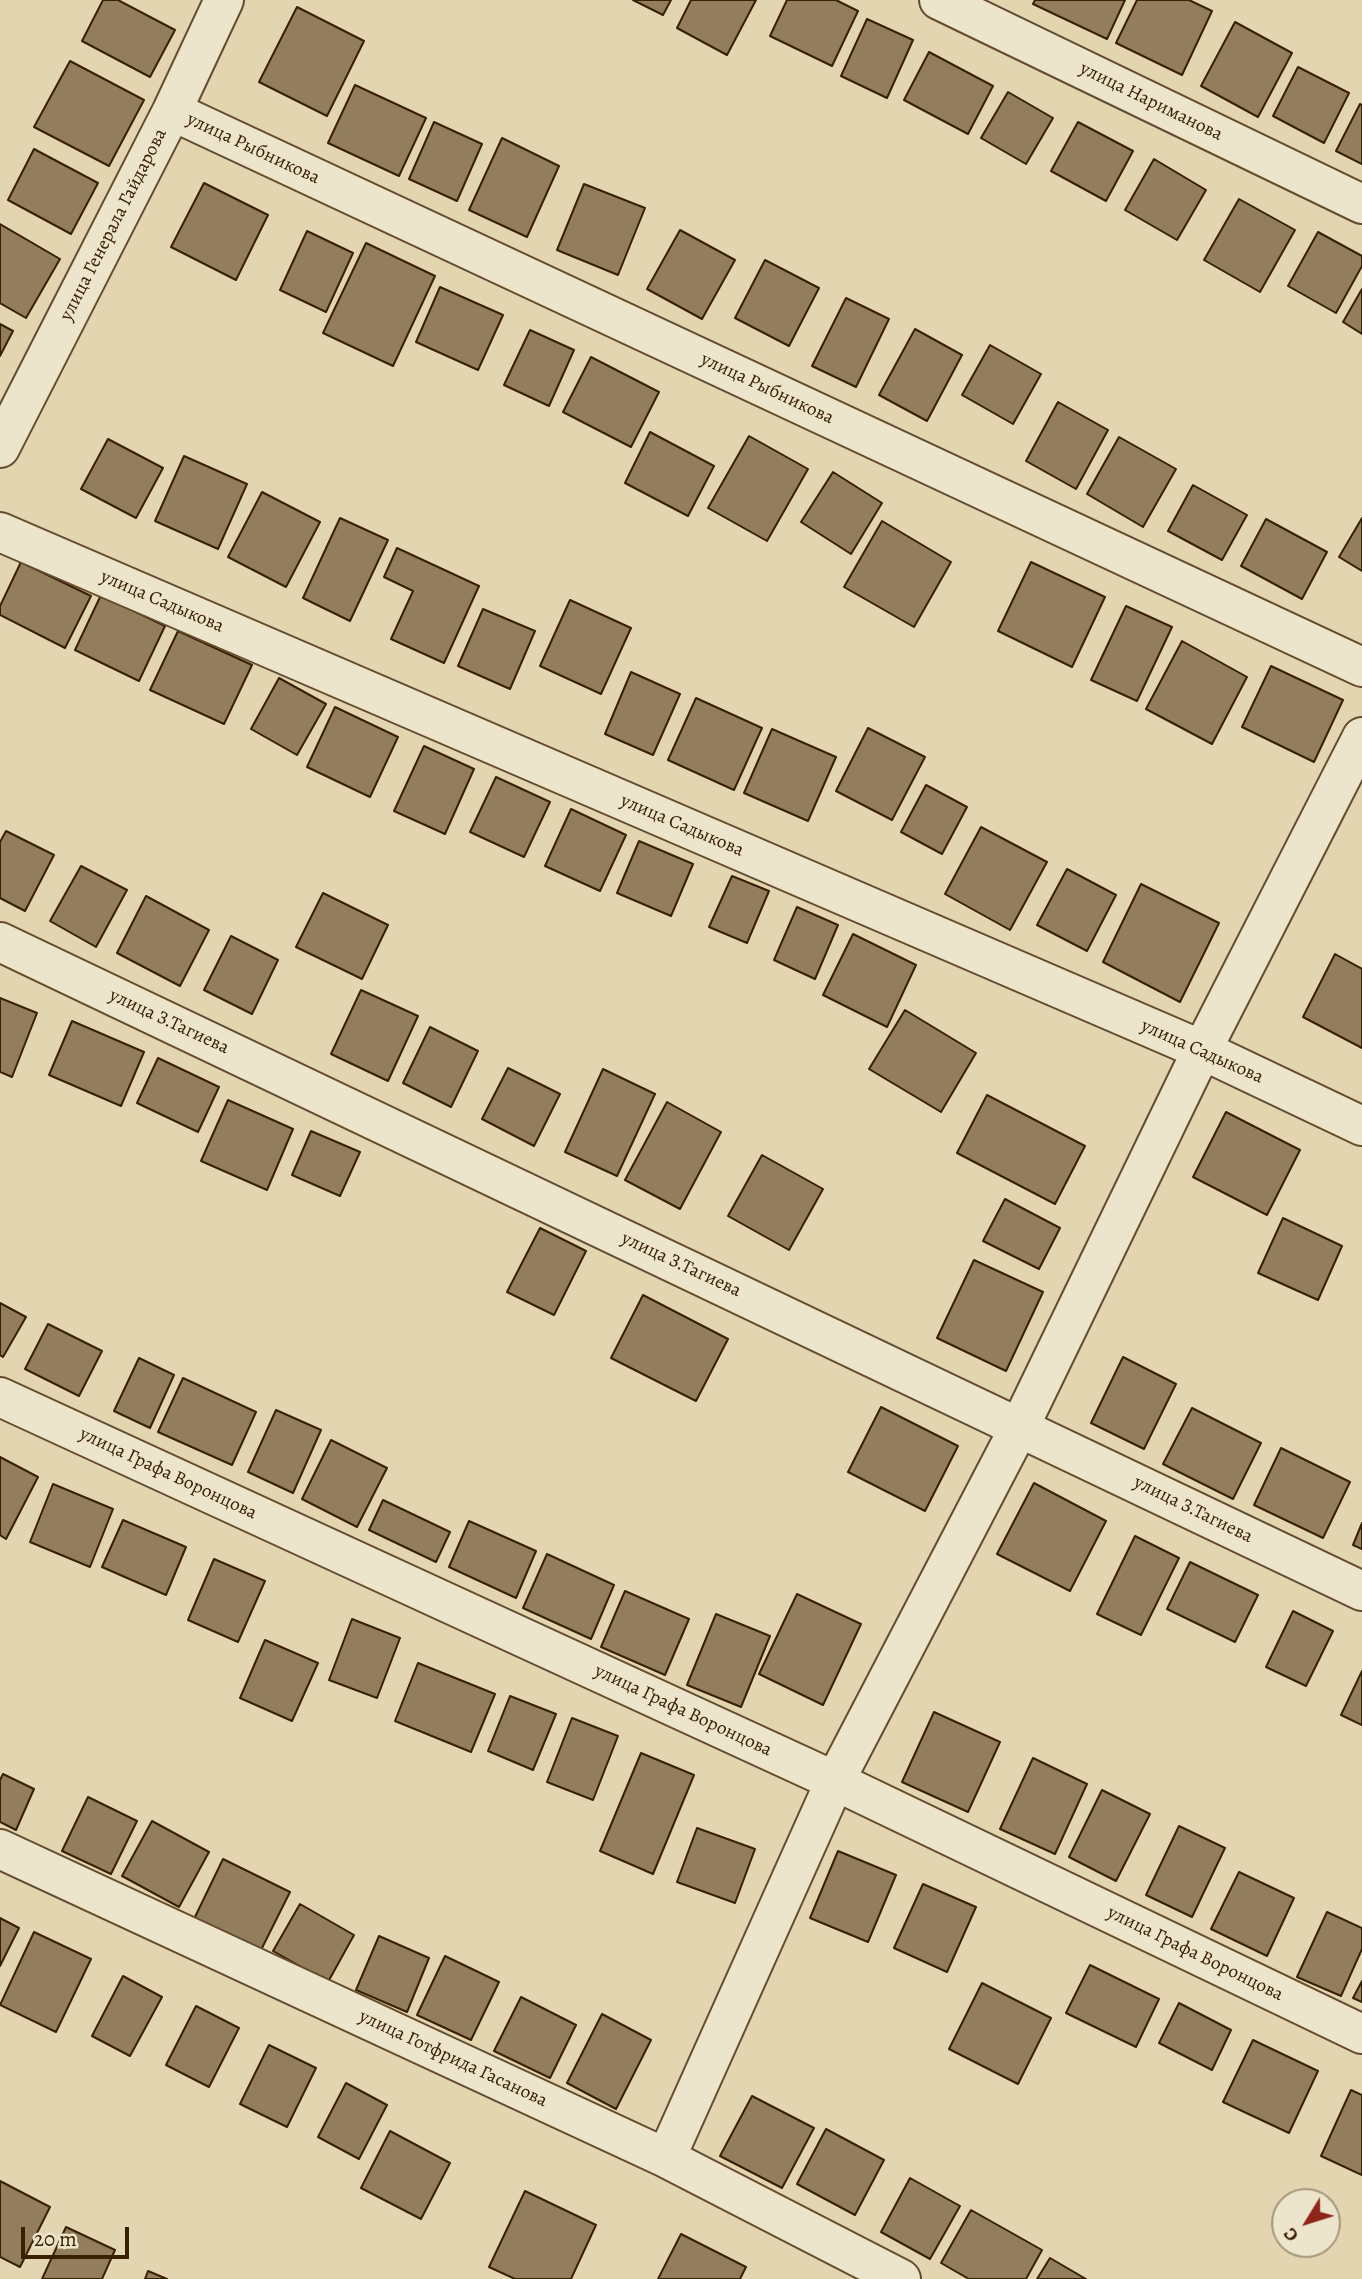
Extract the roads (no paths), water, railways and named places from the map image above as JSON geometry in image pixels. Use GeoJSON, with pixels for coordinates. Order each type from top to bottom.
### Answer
{"type":"FeatureCollection","features":[{"type":"Feature","properties":{"kind":"street","name":"улица Генерала Гайдарова"},"geometry":{"type":"LineString","coordinates":[[0,448],[172,111],[224,0]]}},
{"type":"Feature","properties":{"kind":"street","name":"улица Нариманова"},"geometry":{"type":"LineString","coordinates":[[939,0],[1362,204]]}},
{"type":"Feature","properties":{"kind":"street","name":"улица Рыбникова"},"geometry":{"type":"LineString","coordinates":[[172,111],[1362,667]]}},
{"type":"Feature","properties":{"kind":"street","name":"улица Садыкова"},"geometry":{"type":"LineString","coordinates":[[0,532],[1202,1050],[1362,1126]]}},
{"type":"Feature","properties":{"kind":"street"},"geometry":{"type":"LineString","coordinates":[[666,2158],[835,1781],[1020,1426],[1202,1050],[1362,737]]}},
{"type":"Feature","properties":{"kind":"street","name":"улица З.Тагиева"},"geometry":{"type":"LineString","coordinates":[[0,942],[1362,1591]]}},
{"type":"Feature","properties":{"kind":"street","name":"улица Графа Воронцова"},"geometry":{"type":"LineString","coordinates":[[0,1397],[835,1781],[1362,2034]]}},
{"type":"Feature","properties":{"kind":"street","name":"улица Готфрида Гасанова"},"geometry":{"type":"LineString","coordinates":[[0,1849],[666,2158],[901,2279]]}}]}
